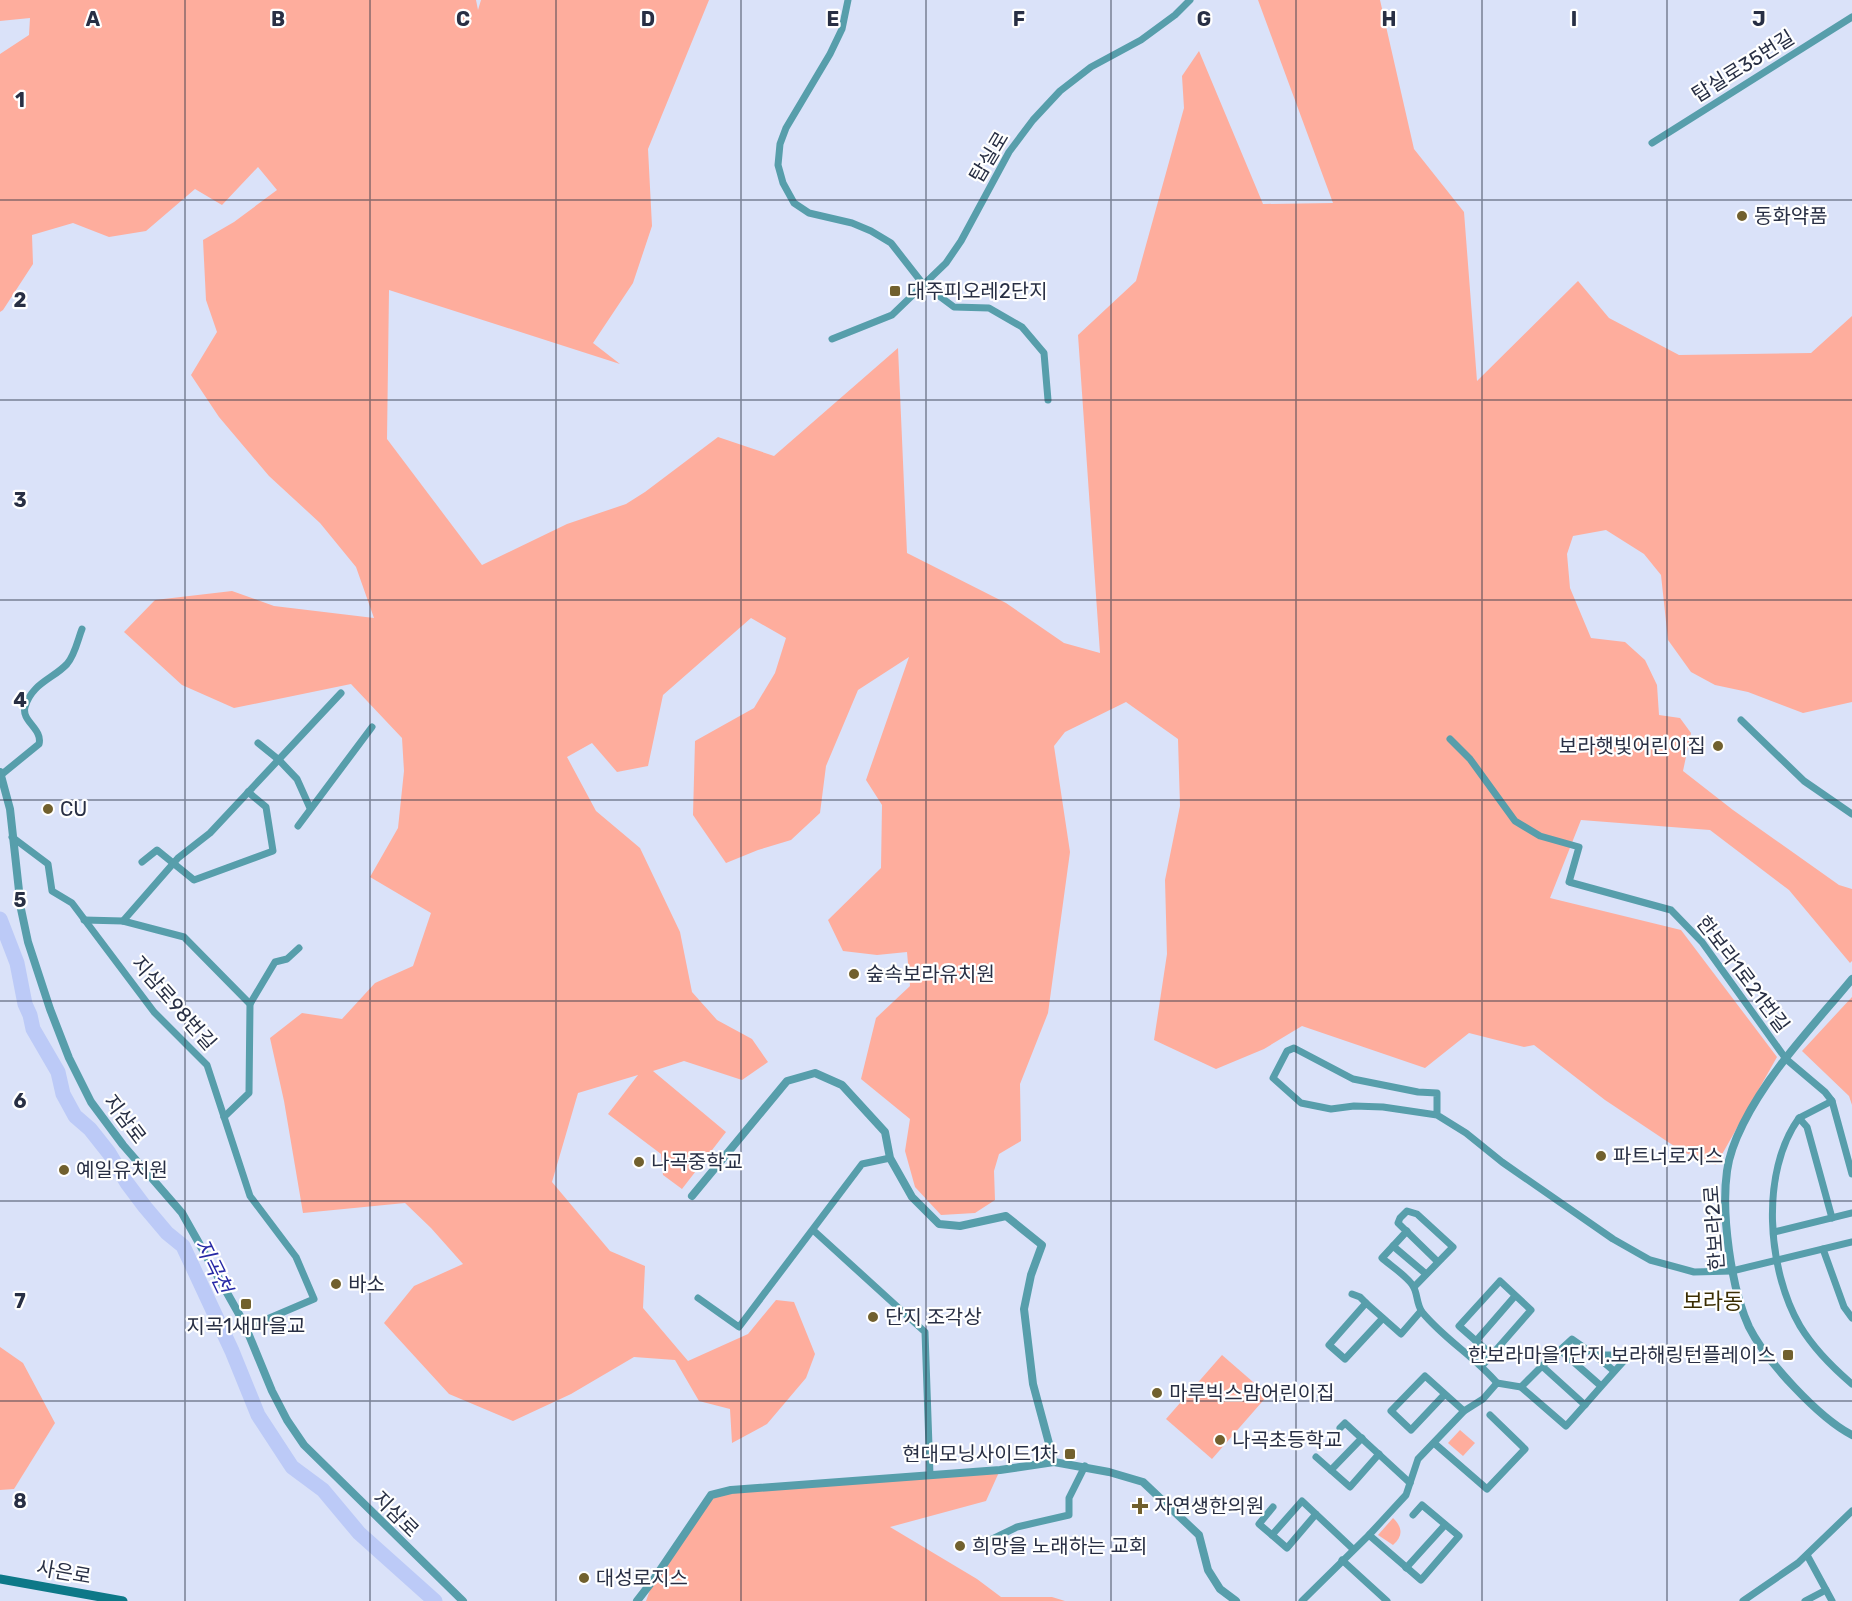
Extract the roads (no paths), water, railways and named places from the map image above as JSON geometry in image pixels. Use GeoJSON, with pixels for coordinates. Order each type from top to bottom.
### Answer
{"type":"FeatureCollection","features":[{"type":"Feature","properties":{"kind":"main road","name":"사은로"},"geometry":{"type":"LineString","coordinates":[[0,1579],[123,1601]]}},
{"type":"Feature","properties":{"kind":"street"},"geometry":{"type":"LineString","coordinates":[[848,0],[842,29],[830,54],[786,128],[780,144],[778,165],[783,183],[794,203],[808,213],[852,223],[891,243],[923,284],[954,307],[989,308],[1022,327],[1044,353],[1048,400]]}},
{"type":"Feature","properties":{"kind":"street","name":"탑실로"},"geometry":{"type":"LineString","coordinates":[[832,339],[892,315],[946,262],[961,241],[1010,152],[1040,112],[1060,91],[1091,67],[1141,40],[1175,15],[1190,0]]}},
{"type":"Feature","properties":{"kind":"street","name":"탑실로35번길"},"geometry":{"type":"LineString","coordinates":[[1652,143],[1852,17]]}},
{"type":"Feature","properties":{"kind":"street"},"geometry":{"type":"LineString","coordinates":[[1,774],[39,744],[39,735],[25,715],[24,708],[38,685],[67,664],[82,629]]}},
{"type":"Feature","properties":{"kind":"street"},"geometry":{"type":"LineString","coordinates":[[123,921],[174,863],[210,833],[341,693]]}},
{"type":"Feature","properties":{"kind":"street"},"geometry":{"type":"LineString","coordinates":[[1741,720],[1804,781],[1852,814]]}},
{"type":"Feature","properties":{"kind":"street"},"geometry":{"type":"LineString","coordinates":[[298,826],[372,727]]}},
{"type":"Feature","properties":{"kind":"street","name":"한보라1로21번길"},"geometry":{"type":"LineString","coordinates":[[1450,739],[1470,759],[1515,821],[1540,836],[1579,847],[1569,882],[1671,910],[1702,942],[1786,1059],[1832,1101]]}},
{"type":"Feature","properties":{"kind":"street"},"geometry":{"type":"LineString","coordinates":[[258,743],[297,779],[310,808]]}},
{"type":"Feature","properties":{"kind":"street","name":"지삼로"},"geometry":{"type":"LineString","coordinates":[[1,774],[10,809],[21,909],[28,942],[69,1058],[92,1102],[117,1137],[182,1213],[246,1328],[272,1391],[287,1420],[304,1445],[463,1601]]}},
{"type":"Feature","properties":{"kind":"street"},"geometry":{"type":"LineString","coordinates":[[142,862],[157,850],[194,880],[273,851],[266,807],[248,792]]}},
{"type":"Feature","properties":{"kind":"street","name":"지삼로98번길"},"geometry":{"type":"LineString","coordinates":[[12,837],[48,864],[52,891],[72,903],[154,1011],[207,1065],[249,1196],[296,1257],[314,1299],[246,1328]]}},
{"type":"Feature","properties":{"kind":"street","name":"지삼로98번길"},"geometry":{"type":"LineString","coordinates":[[84,920],[123,921],[184,937],[250,1004],[249,1092],[224,1117]]}},
{"type":"Feature","properties":{"kind":"street"},"geometry":{"type":"LineString","coordinates":[[250,1004],[275,962],[287,959],[299,948]]}},
{"type":"Feature","properties":{"kind":"street","name":"한보라2로"},"geometry":{"type":"LineString","coordinates":[[1852,979],[1768,1079],[1743,1125],[1727,1170],[1726,1208],[1732,1271],[1749,1327],[1771,1360],[1808,1400],[1840,1428],[1852,1435]]}},
{"type":"Feature","properties":{"kind":"street"},"geometry":{"type":"LineString","coordinates":[[1437,1115],[1437,1093],[1418,1092],[1353,1080],[1294,1048],[1287,1050],[1272,1078],[1301,1103],[1331,1109],[1354,1106],[1383,1107],[1437,1115],[1466,1133],[1502,1162],[1613,1239],[1650,1260],[1694,1272],[1732,1271],[1852,1243]]}},
{"type":"Feature","properties":{"kind":"street"},"geometry":{"type":"LineString","coordinates":[[693,1196],[787,1081],[815,1073],[842,1085],[885,1132],[890,1158],[912,1197],[939,1224],[960,1226],[1006,1216],[1042,1245],[1031,1275],[1024,1310],[1034,1384],[1054,1462]]}},
{"type":"Feature","properties":{"kind":"street"},"geometry":{"type":"LineString","coordinates":[[1852,1174],[1832,1101],[1799,1118],[1789,1132],[1774,1185],[1774,1232],[1785,1290],[1800,1325],[1827,1364],[1852,1384]]}},
{"type":"Feature","properties":{"kind":"street"},"geometry":{"type":"LineString","coordinates":[[1799,1118],[1807,1127],[1832,1218]]}},
{"type":"Feature","properties":{"kind":"street"},"geometry":{"type":"LineString","coordinates":[[699,1298],[739,1327],[862,1164],[890,1158]]}},
{"type":"Feature","properties":{"kind":"street"},"geometry":{"type":"LineString","coordinates":[[1414,1287],[1453,1247],[1417,1214],[1407,1211],[1398,1223],[1438,1262]]}},
{"type":"Feature","properties":{"kind":"street"},"geometry":{"type":"LineString","coordinates":[[1774,1232],[1852,1213]]}},
{"type":"Feature","properties":{"kind":"street"},"geometry":{"type":"LineString","coordinates":[[813,1230],[925,1332],[930,1476]]}},
{"type":"Feature","properties":{"kind":"street"},"geometry":{"type":"LineString","coordinates":[[1407,1231],[1382,1258],[1414,1287],[1421,1311],[1482,1366],[1497,1383],[1521,1388],[1566,1426],[1623,1362],[1615,1355],[1595,1355]]}},
{"type":"Feature","properties":{"kind":"street"},"geometry":{"type":"LineString","coordinates":[[1393,1246],[1426,1274]]}},
{"type":"Feature","properties":{"kind":"street"},"geometry":{"type":"LineString","coordinates":[[1823,1249],[1844,1307],[1852,1318]]}},
{"type":"Feature","properties":{"kind":"street"},"geometry":{"type":"LineString","coordinates":[[1482,1366],[1492,1355],[1531,1310],[1500,1281],[1459,1326],[1492,1355]]}},
{"type":"Feature","properties":{"kind":"street"},"geometry":{"type":"LineString","coordinates":[[1352,1294],[1360,1297],[1401,1334],[1421,1311]]}},
{"type":"Feature","properties":{"kind":"street"},"geometry":{"type":"LineString","coordinates":[[1476,1341],[1515,1296]]}},
{"type":"Feature","properties":{"kind":"street"},"geometry":{"type":"LineString","coordinates":[[1366,1303],[1329,1345],[1345,1359],[1383,1318]]}},
{"type":"Feature","properties":{"kind":"street"},"geometry":{"type":"LineString","coordinates":[[1521,1388],[1572,1340],[1614,1371]]}},
{"type":"Feature","properties":{"kind":"street"},"geometry":{"type":"LineString","coordinates":[[1560,1350],[1601,1386]]}},
{"type":"Feature","properties":{"kind":"street"},"geometry":{"type":"LineString","coordinates":[[1542,1366],[1585,1405]]}},
{"type":"Feature","properties":{"kind":"street"},"geometry":{"type":"LineString","coordinates":[[1445,1394],[1411,1430],[1391,1411],[1425,1376],[1464,1411]]}},
{"type":"Feature","properties":{"kind":"street"},"geometry":{"type":"LineString","coordinates":[[1302,1601],[1406,1495],[1418,1459],[1464,1411],[1483,1399],[1497,1383]]}},
{"type":"Feature","properties":{"kind":"street"},"geometry":{"type":"LineString","coordinates":[[1434,1443],[1487,1489],[1525,1449],[1490,1415]]}},
{"type":"Feature","properties":{"kind":"street"},"geometry":{"type":"LineString","coordinates":[[1340,1428],[1346,1423],[1410,1484]]}},
{"type":"Feature","properties":{"kind":"street"},"geometry":{"type":"LineString","coordinates":[[1331,1470],[1362,1438]]}},
{"type":"Feature","properties":{"kind":"street"},"geometry":{"type":"LineString","coordinates":[[1317,1457],[1350,1487],[1379,1454]]}},
{"type":"Feature","properties":{"kind":"street"},"geometry":{"type":"LineString","coordinates":[[637,1601],[711,1495],[731,1490],[1000,1470],[1054,1462],[1085,1466],[1143,1482],[1199,1535],[1208,1570],[1220,1589],[1236,1601]]}},
{"type":"Feature","properties":{"kind":"street"},"geometry":{"type":"LineString","coordinates":[[984,1544],[1017,1527],[1069,1515],[1069,1498],[1085,1466]]}},
{"type":"Feature","properties":{"kind":"street"},"geometry":{"type":"LineString","coordinates":[[1272,1535],[1302,1501],[1353,1549]]}},
{"type":"Feature","properties":{"kind":"street"},"geometry":{"type":"LineString","coordinates":[[1369,1535],[1421,1580],[1460,1536],[1422,1505],[1413,1515]]}},
{"type":"Feature","properties":{"kind":"street"},"geometry":{"type":"LineString","coordinates":[[1273,1507],[1259,1524],[1287,1548],[1316,1514]]}},
{"type":"Feature","properties":{"kind":"street"},"geometry":{"type":"LineString","coordinates":[[1743,1601],[1807,1555],[1852,1511]]}},
{"type":"Feature","properties":{"kind":"street"},"geometry":{"type":"LineString","coordinates":[[1406,1568],[1445,1524]]}},
{"type":"Feature","properties":{"kind":"street"},"geometry":{"type":"LineString","coordinates":[[1807,1555],[1832,1601]]}},
{"type":"Feature","properties":{"kind":"street"},"geometry":{"type":"LineString","coordinates":[[1342,1560],[1387,1601]]}},
{"type":"Feature","properties":{"kind":"street"},"geometry":{"type":"LineString","coordinates":[[1805,1601],[1826,1590]]}},
{"type":"Feature","properties":{"kind":"waterway","name":"지곡천"},"geometry":{"type":"LineString","coordinates":[[0,919],[17,963],[25,1004],[33,1029],[58,1072],[63,1094],[75,1116],[90,1129],[109,1153],[145,1207],[167,1233],[183,1246],[232,1351],[258,1415],[292,1467],[323,1490],[359,1533],[435,1601]]}},
{"type":"Feature","properties":{"kind":"place","name":"동화약품"},"geometry":{"type":"Point","coordinates":[1742,216]}},
{"type":"Feature","properties":{"kind":"place","name":"대주피오레2단지"},"geometry":{"type":"Point","coordinates":[895,291]}},
{"type":"Feature","properties":{"kind":"place","name":"보라햇빛어린이집"},"geometry":{"type":"Point","coordinates":[1718,746]}},
{"type":"Feature","properties":{"kind":"place","name":"CU"},"geometry":{"type":"Point","coordinates":[48,809]}},
{"type":"Feature","properties":{"kind":"place","name":"숲속보라유치원"},"geometry":{"type":"Point","coordinates":[854,974]}},
{"type":"Feature","properties":{"kind":"place","name":"파트너로지스"},"geometry":{"type":"Point","coordinates":[1601,1156]}},
{"type":"Feature","properties":{"kind":"place","name":"나곡중학교"},"geometry":{"type":"Point","coordinates":[639,1162]}},
{"type":"Feature","properties":{"kind":"place","name":"예일유치원"},"geometry":{"type":"Point","coordinates":[64,1170]}},
{"type":"Feature","properties":{"kind":"place","name":"바소"},"geometry":{"type":"Point","coordinates":[336,1284]}},
{"type":"Feature","properties":{"kind":"place","name":"지곡1새마을교"},"geometry":{"type":"Point","coordinates":[246,1304]}},
{"type":"Feature","properties":{"kind":"place","name":"단지 조각상"},"geometry":{"type":"Point","coordinates":[873,1317]}},
{"type":"Feature","properties":{"kind":"place","name":"한보라마을1단지.보라해링턴플레이스"},"geometry":{"type":"Point","coordinates":[1788,1355]}},
{"type":"Feature","properties":{"kind":"place","name":"마루빅스맘어린이집"},"geometry":{"type":"Point","coordinates":[1157,1393]}},
{"type":"Feature","properties":{"kind":"place","name":"나곡초등학교"},"geometry":{"type":"Point","coordinates":[1220,1440]}},
{"type":"Feature","properties":{"kind":"place","name":"현대모닝사이드1차"},"geometry":{"type":"Point","coordinates":[1070,1454]}},
{"type":"Feature","properties":{"kind":"place","name":"자연생한의원"},"geometry":{"type":"Point","coordinates":[1140,1506]}},
{"type":"Feature","properties":{"kind":"place","name":"희망을 노래하는 교회"},"geometry":{"type":"Point","coordinates":[960,1546]}},
{"type":"Feature","properties":{"kind":"place","name":"대성로지스"},"geometry":{"type":"Point","coordinates":[584,1578]}},
{"type":"Feature","properties":{"kind":"district","name":"보라동"},"geometry":{"type":"Point","coordinates":[1713,1301]}}]}
